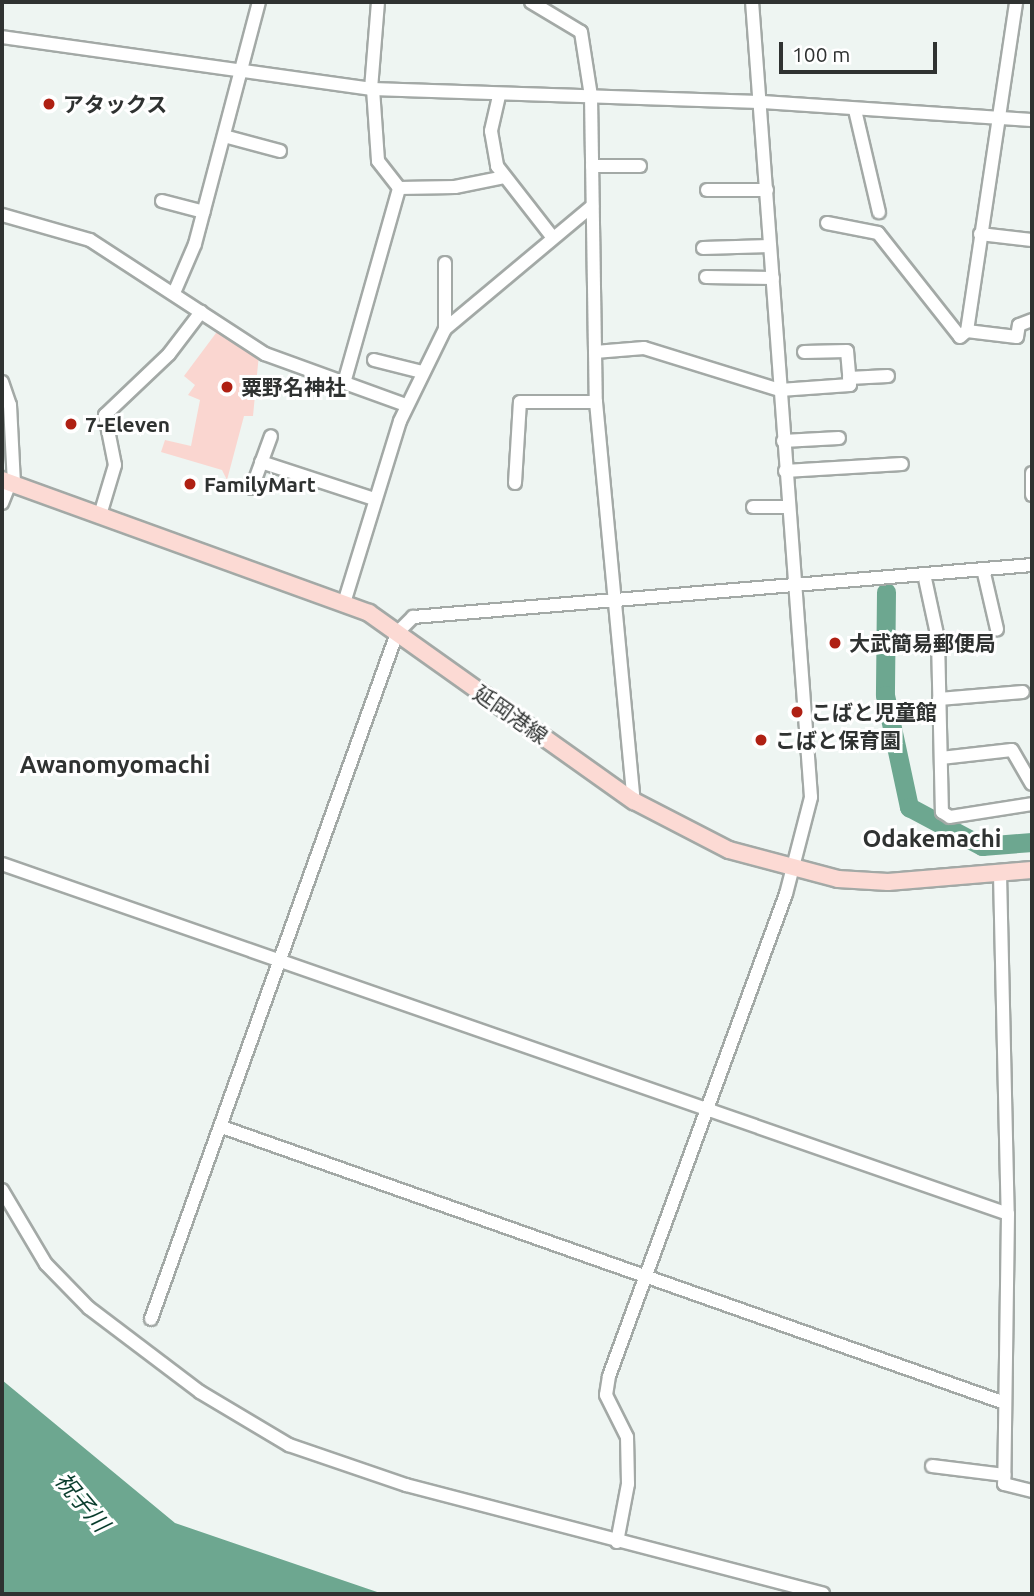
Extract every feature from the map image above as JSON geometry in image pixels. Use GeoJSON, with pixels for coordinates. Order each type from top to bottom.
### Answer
{"type":"FeatureCollection","features":[{"type":"Feature","properties":{"kind":"main road","name":"延岡港線"},"geometry":{"type":"LineString","coordinates":[[9,482],[344,603],[397,633],[634,801],[729,850],[788,868],[888,882],[1032,870]]}},
{"type":"Feature","properties":{"kind":"street"},"geometry":{"type":"LineString","coordinates":[[174,293],[204,212],[259,2]]}},
{"type":"Feature","properties":{"kind":"street"},"geometry":{"type":"LineString","coordinates":[[378,2],[372,89],[378,161],[398,188]]}},
{"type":"Feature","properties":{"kind":"street"},"geometry":{"type":"LineString","coordinates":[[531,2],[581,32],[591,96],[596,402],[634,801]]}},
{"type":"Feature","properties":{"kind":"street"},"geometry":{"type":"LineString","coordinates":[[617,1542],[628,1484],[627,1437],[607,1395],[646,1275],[786,894],[788,868],[811,797],[793,588],[752,2]]}},
{"type":"Feature","properties":{"kind":"street"},"geometry":{"type":"LineString","coordinates":[[827,223],[878,233],[960,337],[967,331],[995,116],[1016,2]]}},
{"type":"Feature","properties":{"kind":"street"},"geometry":{"type":"LineString","coordinates":[[2,37],[372,89],[499,96],[591,96],[761,102],[1032,120]]}},
{"type":"Feature","properties":{"kind":"street"},"geometry":{"type":"LineString","coordinates":[[499,96],[491,145],[504,177],[553,238]]}},
{"type":"Feature","properties":{"kind":"street"},"geometry":{"type":"LineString","coordinates":[[855,110],[879,212]]}},
{"type":"Feature","properties":{"kind":"street"},"geometry":{"type":"LineString","coordinates":[[225,136],[280,151]]}},
{"type":"Feature","properties":{"kind":"street"},"geometry":{"type":"LineString","coordinates":[[592,166],[640,166]]}},
{"type":"Feature","properties":{"kind":"street"},"geometry":{"type":"LineString","coordinates":[[398,188],[455,187],[504,177]]}},
{"type":"Feature","properties":{"kind":"street"},"geometry":{"type":"LineString","coordinates":[[344,383],[398,188]]}},
{"type":"Feature","properties":{"kind":"street"},"geometry":{"type":"LineString","coordinates":[[707,190],[766,190]]}},
{"type":"Feature","properties":{"kind":"street"},"geometry":{"type":"LineString","coordinates":[[162,201],[204,212]]}},
{"type":"Feature","properties":{"kind":"street"},"geometry":{"type":"LineString","coordinates":[[344,603],[374,499],[406,405],[445,329],[592,206]]}},
{"type":"Feature","properties":{"kind":"street"},"geometry":{"type":"LineString","coordinates":[[2,215],[90,240],[265,354],[406,405]]}},
{"type":"Feature","properties":{"kind":"street"},"geometry":{"type":"LineString","coordinates":[[980,233],[1032,240]]}},
{"type":"Feature","properties":{"kind":"street"},"geometry":{"type":"LineString","coordinates":[[703,248],[770,246]]}},
{"type":"Feature","properties":{"kind":"street"},"geometry":{"type":"LineString","coordinates":[[445,263],[445,329]]}},
{"type":"Feature","properties":{"kind":"street"},"geometry":{"type":"LineString","coordinates":[[706,277],[773,278]]}},
{"type":"Feature","properties":{"kind":"street"},"geometry":{"type":"LineString","coordinates":[[100,515],[115,465],[105,415],[169,354],[201,312]]}},
{"type":"Feature","properties":{"kind":"street"},"geometry":{"type":"LineString","coordinates":[[967,331],[1017,337],[1019,325],[1032,320]]}},
{"type":"Feature","properties":{"kind":"street"},"geometry":{"type":"LineString","coordinates":[[595,352],[644,348],[780,390],[850,385],[847,351],[804,352]]}},
{"type":"Feature","properties":{"kind":"street"},"geometry":{"type":"LineString","coordinates":[[374,360],[422,372]]}},
{"type":"Feature","properties":{"kind":"street"},"geometry":{"type":"LineString","coordinates":[[849,377],[888,376]]}},
{"type":"Feature","properties":{"kind":"street"},"geometry":{"type":"LineString","coordinates":[[2,382],[10,405],[9,482],[2,503]]}},
{"type":"Feature","properties":{"kind":"street"},"geometry":{"type":"LineString","coordinates":[[515,484],[520,402],[596,402]]}},
{"type":"Feature","properties":{"kind":"street"},"geometry":{"type":"LineString","coordinates":[[252,488],[271,436]]}},
{"type":"Feature","properties":{"kind":"street"},"geometry":{"type":"LineString","coordinates":[[783,441],[839,438]]}},
{"type":"Feature","properties":{"kind":"street"},"geometry":{"type":"LineString","coordinates":[[261,462],[374,499]]}},
{"type":"Feature","properties":{"kind":"street"},"geometry":{"type":"LineString","coordinates":[[785,471],[902,464]]}},
{"type":"Feature","properties":{"kind":"street"},"geometry":{"type":"LineString","coordinates":[[1032,473],[1032,495]]}},
{"type":"Feature","properties":{"kind":"street"},"geometry":{"type":"LineString","coordinates":[[753,507],[788,508]]}},
{"type":"Feature","properties":{"kind":"street"},"geometry":{"type":"LineString","coordinates":[[151,1320],[397,633],[413,617],[793,588],[1032,565]]}},
{"type":"Feature","properties":{"kind":"street"},"geometry":{"type":"LineString","coordinates":[[983,569],[997,629]]}},
{"type":"Feature","properties":{"kind":"street"},"geometry":{"type":"LineString","coordinates":[[923,574],[938,639],[942,812],[950,817],[1032,804]]}},
{"type":"Feature","properties":{"kind":"street"},"geometry":{"type":"LineString","coordinates":[[939,699],[1023,692]]}},
{"type":"Feature","properties":{"kind":"street"},"geometry":{"type":"LineString","coordinates":[[941,758],[1012,750],[1032,784]]}},
{"type":"Feature","properties":{"kind":"street"},"geometry":{"type":"LineString","coordinates":[[2,864],[1008,1214]]}},
{"type":"Feature","properties":{"kind":"street"},"geometry":{"type":"LineString","coordinates":[[1000,874],[1008,1214],[1004,1484],[1014,1491],[1032,1491]]}},
{"type":"Feature","properties":{"kind":"street"},"geometry":{"type":"LineString","coordinates":[[222,1127],[1005,1403]]}},
{"type":"Feature","properties":{"kind":"street"},"geometry":{"type":"LineString","coordinates":[[2,1190],[46,1264],[89,1308],[227,1409],[330,1461],[617,1542],[823,1594]]}},
{"type":"Feature","properties":{"kind":"street"},"geometry":{"type":"LineString","coordinates":[[932,1466],[1004,1475]]}},
{"type":"Feature","properties":{"kind":"shaded area"},"geometry":{"type":"Polygon","coordinates":[[[219,329],[259,354],[253,416],[244,416],[227,480],[222,470],[161,452],[165,440],[191,446],[200,400],[188,395],[195,385],[184,376],[219,329]]]}},
{"type":"Feature","properties":{"kind":"water","name":"祝子川"},"geometry":{"type":"Polygon","coordinates":[[[2,1380],[175,1523],[383,1594],[2,1594],[2,1380]]]}},
{"type":"Feature","properties":{"kind":"waterway"},"geometry":{"type":"LineString","coordinates":[[886,592],[885,695],[909,807],[982,846],[1032,842]]}},
{"type":"Feature","properties":{"kind":"place","name":"アタックス"},"geometry":{"type":"Point","coordinates":[49,104]}},
{"type":"Feature","properties":{"kind":"place","name":"粟野名神社"},"geometry":{"type":"Point","coordinates":[227,387]}},
{"type":"Feature","properties":{"kind":"place","name":"7-Eleven"},"geometry":{"type":"Point","coordinates":[71,424]}},
{"type":"Feature","properties":{"kind":"place","name":"FamilyMart"},"geometry":{"type":"Point","coordinates":[190,484]}},
{"type":"Feature","properties":{"kind":"place","name":"大武簡易郵便局"},"geometry":{"type":"Point","coordinates":[835,643]}},
{"type":"Feature","properties":{"kind":"place","name":"こばと児童館"},"geometry":{"type":"Point","coordinates":[797,712]}},
{"type":"Feature","properties":{"kind":"place","name":"こばと保育園"},"geometry":{"type":"Point","coordinates":[761,740]}},
{"type":"Feature","properties":{"kind":"district","name":"Awanomyomachi"},"geometry":{"type":"Point","coordinates":[115,765]}},
{"type":"Feature","properties":{"kind":"district","name":"Odakemachi"},"geometry":{"type":"Point","coordinates":[932,839]}}]}
